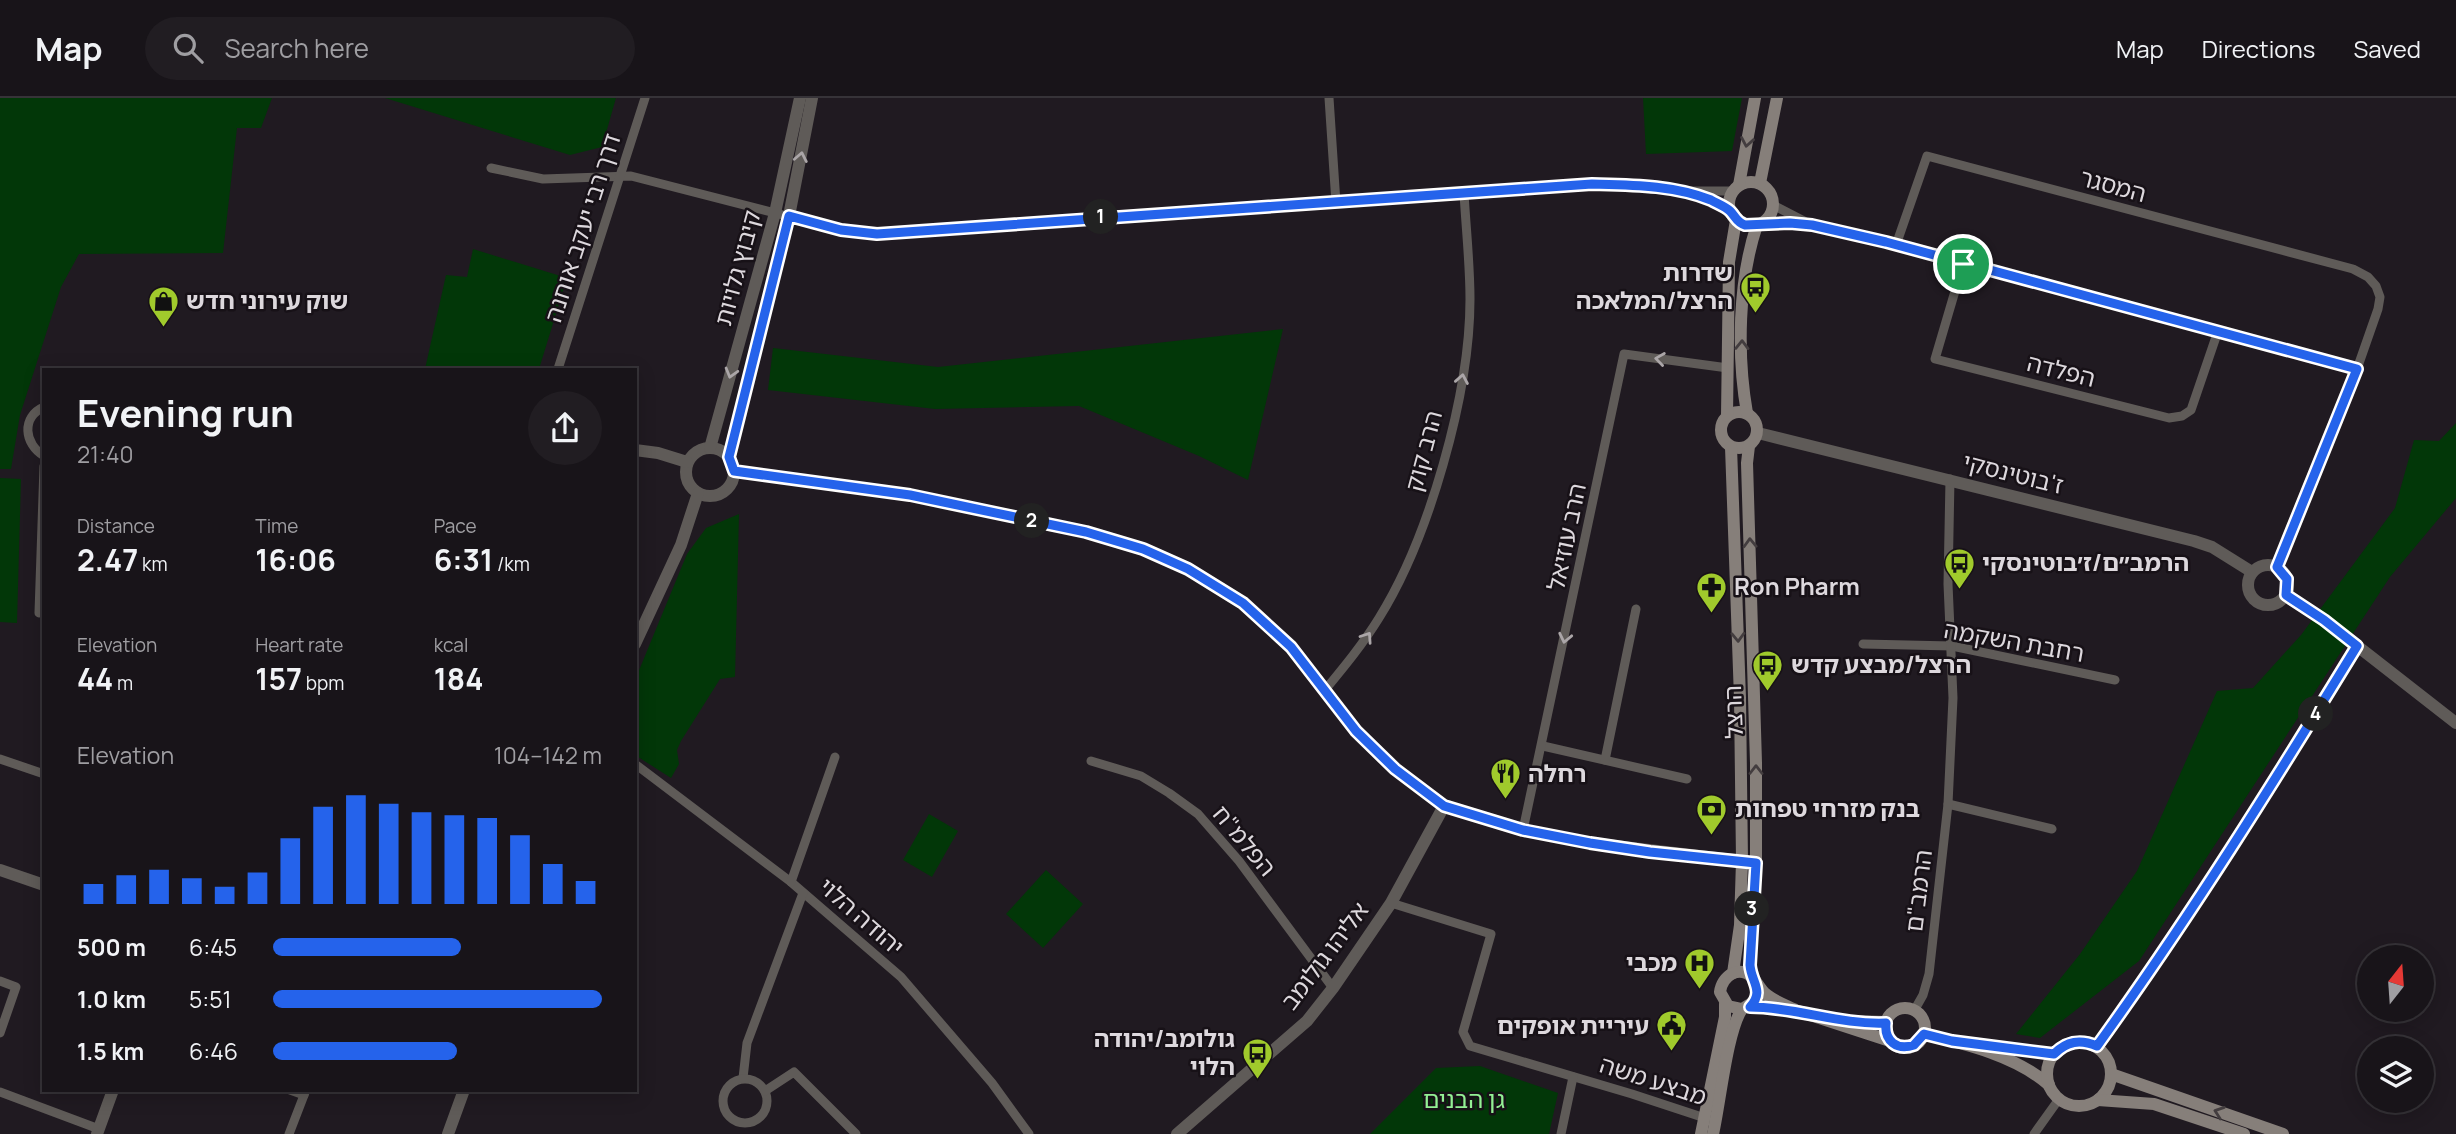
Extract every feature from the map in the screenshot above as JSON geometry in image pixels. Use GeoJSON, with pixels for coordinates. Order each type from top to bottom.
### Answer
{"type":"FeatureCollection","features":[{"type":"Feature","properties":{"kind":"main road"},"geometry":{"type":"LineString","coordinates":[[1727,416],[1736,411],[1747,413],[1757,423],[1758,433],[1749,446],[1731,447],[1723,438],[1721,427],[1727,416],[1729,262],[1733,216],[1729,204],[1736,188],[1755,98]]}},
{"type":"Feature","properties":{"kind":"main road"},"geometry":{"type":"LineString","coordinates":[[1760,183],[1777,98]]}},
{"type":"Feature","properties":{"kind":"main road"},"geometry":{"type":"LineString","coordinates":[[1736,188],[1749,181],[1760,183],[1770,192],[1773,205],[1772,212],[1759,224],[1745,266],[1742,370],[1747,413]]}},
{"type":"Feature","properties":{"kind":"main road"},"geometry":{"type":"LineString","coordinates":[[1733,216],[1745,225],[1759,224]]}},
{"type":"Feature","properties":{"kind":"main road","name":"הרצל"},"geometry":{"type":"LineString","coordinates":[[1749,446],[1747,463],[1756,762],[1756,863],[1751,925],[1754,981]]}},
{"type":"Feature","properties":{"kind":"main road","name":"הרצל"},"geometry":{"type":"LineString","coordinates":[[1731,447],[1740,698],[1742,861],[1740,925],[1733,973]]}},
{"type":"Feature","properties":{"kind":"main road"},"geometry":{"type":"LineString","coordinates":[[1711,1125],[1725,1017],[1721,986],[1725,978],[1733,973],[1742,972],[1771,999],[1890,1041],[1899,1047],[1910,1047],[1920,1041],[1924,1034],[1922,1019],[1914,1011],[1899,1009],[1892,1013],[1886,1023],[1886,1034],[1890,1041]]}},
{"type":"Feature","properties":{"kind":"main road"},"geometry":{"type":"LineString","coordinates":[[1701,1134],[1711,1125],[1735,1023],[1758,995],[1754,981]]}},
{"type":"Feature","properties":{"kind":"main road"},"geometry":{"type":"LineString","coordinates":[[1725,1004],[1733,1009],[1798,1010]]}},
{"type":"Feature","properties":{"kind":"main road"},"geometry":{"type":"LineString","coordinates":[[1823,1017],[1886,1023]]}},
{"type":"Feature","properties":{"kind":"main road"},"geometry":{"type":"LineString","coordinates":[[1924,1034],[2017,1064],[2036,1074],[2049,1085],[2059,1099],[2077,1106],[2098,1100],[2154,1104],[2244,1134]]}},
{"type":"Feature","properties":{"kind":"main road"},"geometry":{"type":"LineString","coordinates":[[1952,1041],[2054,1054]]}},
{"type":"Feature","properties":{"kind":"main road"},"geometry":{"type":"LineString","coordinates":[[2049,1085],[2048,1064],[2054,1054],[2070,1043],[2079,1041],[2097,1046],[2109,1062],[2111,1074],[2106,1092],[2098,1100]]}},
{"type":"Feature","properties":{"kind":"main road"},"geometry":{"type":"LineString","coordinates":[[2111,1074],[2283,1134]]}},
{"type":"Feature","properties":{"kind":"street","name":"דרך רבי יעקב אוחנה"},"geometry":{"type":"LineString","coordinates":[[558,368],[645,98]]}},
{"type":"Feature","properties":{"kind":"street","name":"קיבוץ גלויות"},"geometry":{"type":"LineString","coordinates":[[710,448],[775,213],[800,98]]}},
{"type":"Feature","properties":{"kind":"street","name":"קיבוץ גלויות"},"geometry":{"type":"LineString","coordinates":[[729,457],[789,216],[813,98]]}},
{"type":"Feature","properties":{"kind":"street"},"geometry":{"type":"LineString","coordinates":[[1329,98],[1336,203]]}},
{"type":"Feature","properties":{"kind":"street","name":"המסגר"},"geometry":{"type":"LineString","coordinates":[[1896,245],[1927,156],[2353,269],[2368,277],[2376,286],[2379,297],[2378,309],[2357,369]]}},
{"type":"Feature","properties":{"kind":"street"},"geometry":{"type":"LineString","coordinates":[[491,168],[543,179],[631,176],[841,230],[877,234],[1592,184],[1635,185],[1678,191],[1710,200],[1733,216]]}},
{"type":"Feature","properties":{"kind":"street"},"geometry":{"type":"LineString","coordinates":[[1678,191],[1736,188]]}},
{"type":"Feature","properties":{"kind":"street","name":"הרב קוק"},"geometry":{"type":"LineString","coordinates":[[1325,690],[1358,650],[1380,617],[1397,585],[1436,487],[1462,377],[1468,335],[1470,299],[1464,193]]}},
{"type":"Feature","properties":{"kind":"street"},"geometry":{"type":"LineString","coordinates":[[1773,205],[1812,225]]}},
{"type":"Feature","properties":{"kind":"street"},"geometry":{"type":"LineString","coordinates":[[1759,224],[1812,225],[1896,245],[2357,369],[2277,567]]}},
{"type":"Feature","properties":{"kind":"street","name":"הפלדה"},"geometry":{"type":"LineString","coordinates":[[1963,264],[1935,359],[2169,418],[2182,416],[2191,410],[2218,331]]}},
{"type":"Feature","properties":{"kind":"street","name":"הרב עוזיאל"},"geometry":{"type":"LineString","coordinates":[[1523,830],[1625,354],[1728,368]]}},
{"type":"Feature","properties":{"kind":"street"},"geometry":{"type":"LineString","coordinates":[[42,408],[32,416],[27,432],[32,446],[42,454]]}},
{"type":"Feature","properties":{"kind":"street","name":"ז'בוטינסקי"},"geometry":{"type":"LineString","coordinates":[[1758,433],[2194,541],[2222,552],[2252,572]]}},
{"type":"Feature","properties":{"kind":"street"},"geometry":{"type":"LineString","coordinates":[[710,448],[729,457],[734,471],[725,491],[712,496],[692,489],[686,476],[687,462],[697,452],[710,448]]}},
{"type":"Feature","properties":{"kind":"street"},"geometry":{"type":"LineString","coordinates":[[637,450],[658,453],[687,462]]}},
{"type":"Feature","properties":{"kind":"street"},"geometry":{"type":"LineString","coordinates":[[734,471],[910,495],[1086,532],[1143,549],[1188,569],[1243,603],[1291,647],[1356,731],[1395,769],[1444,806],[1523,830],[1650,852],[1756,863]]}},
{"type":"Feature","properties":{"kind":"street","name":"הרמב\"ם"},"geometry":{"type":"LineString","coordinates":[[1914,1011],[1923,995],[1928,974],[1948,804],[1953,698],[1948,584],[1950,479]]}},
{"type":"Feature","properties":{"kind":"street"},"geometry":{"type":"LineString","coordinates":[[637,640],[681,545],[698,493]]}},
{"type":"Feature","properties":{"kind":"street"},"geometry":{"type":"LineString","coordinates":[[39,613],[42,525]]}},
{"type":"Feature","properties":{"kind":"street"},"geometry":{"type":"LineString","coordinates":[[2261,566],[2277,567],[2287,579],[2286,595],[2276,604],[2257,603],[2247,585],[2252,572],[2261,566]]}},
{"type":"Feature","properties":{"kind":"street"},"geometry":{"type":"LineString","coordinates":[[2286,595],[2324,620],[2456,723]]}},
{"type":"Feature","properties":{"kind":"street"},"geometry":{"type":"LineString","coordinates":[[1605,760],[1636,609]]}},
{"type":"Feature","properties":{"kind":"street","name":"רחבת השקמה"},"geometry":{"type":"LineString","coordinates":[[1863,644],[1952,646],[2115,680]]}},
{"type":"Feature","properties":{"kind":"street"},"geometry":{"type":"LineString","coordinates":[[2097,1046],[2157,963],[2299,742],[2357,646]]}},
{"type":"Feature","properties":{"kind":"street"},"geometry":{"type":"LineString","coordinates":[[1543,746],[1687,779]]}},
{"type":"Feature","properties":{"kind":"street"},"geometry":{"type":"LineString","coordinates":[[791,881],[835,757]]}},
{"type":"Feature","properties":{"kind":"street"},"geometry":{"type":"LineString","coordinates":[[0,759],[42,773]]}},
{"type":"Feature","properties":{"kind":"street","name":"הפלמ\"ח"},"geometry":{"type":"LineString","coordinates":[[1091,761],[1141,776],[1198,814],[1239,861],[1334,988]]}},
{"type":"Feature","properties":{"kind":"street","name":"יהודה הלוי"},"geometry":{"type":"LineString","coordinates":[[637,766],[791,881],[901,977],[992,1083],[1029,1134]]}},
{"type":"Feature","properties":{"kind":"street"},"geometry":{"type":"LineString","coordinates":[[1948,804],[2052,830]]}},
{"type":"Feature","properties":{"kind":"street","name":"אליהו גולומב"},"geometry":{"type":"LineString","coordinates":[[1177,1134],[1307,1021],[1334,988],[1391,903],[1444,806]]}},
{"type":"Feature","properties":{"kind":"street"},"geometry":{"type":"LineString","coordinates":[[0,870],[42,884]]}},
{"type":"Feature","properties":{"kind":"street"},"geometry":{"type":"LineString","coordinates":[[743,1078],[747,1043],[803,893]]}},
{"type":"Feature","properties":{"kind":"street","name":"מבצע משה"},"geometry":{"type":"LineString","coordinates":[[1391,903],[1492,934],[1463,1032],[1470,1046],[1573,1077],[1711,1125]]}},
{"type":"Feature","properties":{"kind":"street"},"geometry":{"type":"LineString","coordinates":[[0,981],[16,987],[0,1033]]}},
{"type":"Feature","properties":{"kind":"street"},"geometry":{"type":"LineString","coordinates":[[765,1091],[794,1072],[856,1134]]}},
{"type":"Feature","properties":{"kind":"street"},"geometry":{"type":"LineString","coordinates":[[1561,1134],[1573,1077]]}},
{"type":"Feature","properties":{"kind":"street"},"geometry":{"type":"LineString","coordinates":[[743,1078],[758,1082],[765,1091],[767,1103],[761,1117],[741,1123],[728,1116],[722,1103],[729,1084],[743,1078]]}},
{"type":"Feature","properties":{"kind":"street"},"geometry":{"type":"LineString","coordinates":[[0,1092],[98,1132],[112,1092]]}},
{"type":"Feature","properties":{"kind":"street"},"geometry":{"type":"LineString","coordinates":[[448,1134],[463,1092]]}},
{"type":"Feature","properties":{"kind":"street"},"geometry":{"type":"LineString","coordinates":[[289,1134],[305,1093]]}},
{"type":"Feature","properties":{"kind":"street"},"geometry":{"type":"LineString","coordinates":[[2034,1134],[2059,1099]]}},
{"type":"Feature","properties":{"kind":"street"},"geometry":{"type":"LineString","coordinates":[[747,1134],[748,1123]]}},
{"type":"Feature","properties":{"kind":"green space"},"geometry":{"type":"Polygon","coordinates":[[[0,98],[272,98],[261,128],[237,128],[223,253],[79,254],[61,287],[20,415],[11,469],[0,469],[0,98]]]}},
{"type":"Feature","properties":{"kind":"green space"},"geometry":{"type":"Polygon","coordinates":[[[385,98],[616,98],[602,147],[570,155],[385,98]]]}},
{"type":"Feature","properties":{"kind":"green space"},"geometry":{"type":"Polygon","coordinates":[[[1643,98],[1742,98],[1732,151],[1646,154],[1643,98]]]}},
{"type":"Feature","properties":{"kind":"green space"},"geometry":{"type":"Polygon","coordinates":[[[473,249],[567,278],[539,368],[425,368],[446,275],[467,277],[473,249]]]}},
{"type":"Feature","properties":{"kind":"green space"},"geometry":{"type":"Polygon","coordinates":[[[1283,329],[1248,480],[1199,456],[1079,406],[935,409],[768,390],[773,348],[938,367],[1283,329]]]}},
{"type":"Feature","properties":{"kind":"green space"},"geometry":{"type":"Polygon","coordinates":[[[2456,423],[2456,498],[2390,577],[2139,961],[2040,1038],[2016,1034],[2080,954],[2137,871],[2217,691],[2253,688],[2301,635],[2395,508],[2414,440],[2439,441],[2456,423]]]}},
{"type":"Feature","properties":{"kind":"green space"},"geometry":{"type":"Polygon","coordinates":[[[0,478],[21,479],[17,623],[0,622],[0,478]]]}},
{"type":"Feature","properties":{"kind":"green space"},"geometry":{"type":"Polygon","coordinates":[[[739,514],[735,677],[720,679],[681,741],[677,750],[679,764],[671,778],[637,756],[637,675],[687,554],[706,528],[739,514]]]}},
{"type":"Feature","properties":{"kind":"green space"},"geometry":{"type":"Polygon","coordinates":[[[929,814],[958,831],[932,877],[903,860],[929,814]]]}},
{"type":"Feature","properties":{"kind":"green space"},"geometry":{"type":"Polygon","coordinates":[[[1046,870],[1083,904],[1043,948],[1006,914],[1046,870]]]}},
{"type":"Feature","properties":{"kind":"green space","name":"גן הבנים"},"geometry":{"type":"Polygon","coordinates":[[[1480,1066],[1558,1093],[1549,1134],[1370,1134],[1436,1068],[1480,1066]]]}},
{"type":"Feature","properties":{"kind":"place","name":"שדרות הרצל/המלאכה"},"geometry":{"type":"Point","coordinates":[1756,314]}},
{"type":"Feature","properties":{"kind":"place","name":"שוק עירוני חדש"},"geometry":{"type":"Point","coordinates":[163,328]}},
{"type":"Feature","properties":{"kind":"place","name":"הרמב״ם/ז׳בוטינסקי"},"geometry":{"type":"Point","coordinates":[1959,590]}},
{"type":"Feature","properties":{"kind":"place","name":"Ron Pharm"},"geometry":{"type":"Point","coordinates":[1711,614]}},
{"type":"Feature","properties":{"kind":"place","name":"הרצל/מבצע קדש"},"geometry":{"type":"Point","coordinates":[1768,692]}},
{"type":"Feature","properties":{"kind":"place","name":"רחלה"},"geometry":{"type":"Point","coordinates":[1505,801]}},
{"type":"Feature","properties":{"kind":"place","name":"בנק מזרחי טפחות"},"geometry":{"type":"Point","coordinates":[1712,836]}},
{"type":"Feature","properties":{"kind":"place","name":"מכבי"},"geometry":{"type":"Point","coordinates":[1700,990]}},
{"type":"Feature","properties":{"kind":"place","name":"עיריית אופקים"},"geometry":{"type":"Point","coordinates":[1672,1053]}},
{"type":"Feature","properties":{"kind":"place","name":"גולומב/יהודה הלוי"},"geometry":{"type":"Point","coordinates":[1258,1080]}},
{"type":"Feature","properties":{"kind":"route"},"geometry":{"type":"LineString","coordinates":[[1635,185],[1678,191],[1710,200],[1730,211],[1736,220],[1745,225],[1812,225],[1963,264],[2357,369],[2277,567],[2287,579],[2286,595],[2357,646],[2149,975],[2097,1046],[2079,1041],[2061,1047],[2054,1054],[1952,1041],[1924,1034],[1914,1045],[1903,1048],[1888,1037],[1886,1023],[1855,1022],[1798,1010],[1750,1007],[1758,995],[1758,986],[1751,976],[1750,965],[1756,863],[1590,843],[1523,830],[1444,806],[1395,769],[1356,731],[1291,647],[1243,603],[1188,569],[1143,549],[1086,532],[910,495],[734,471],[729,457],[789,216],[841,230],[877,234],[1546,186],[1635,185]]}}]}
